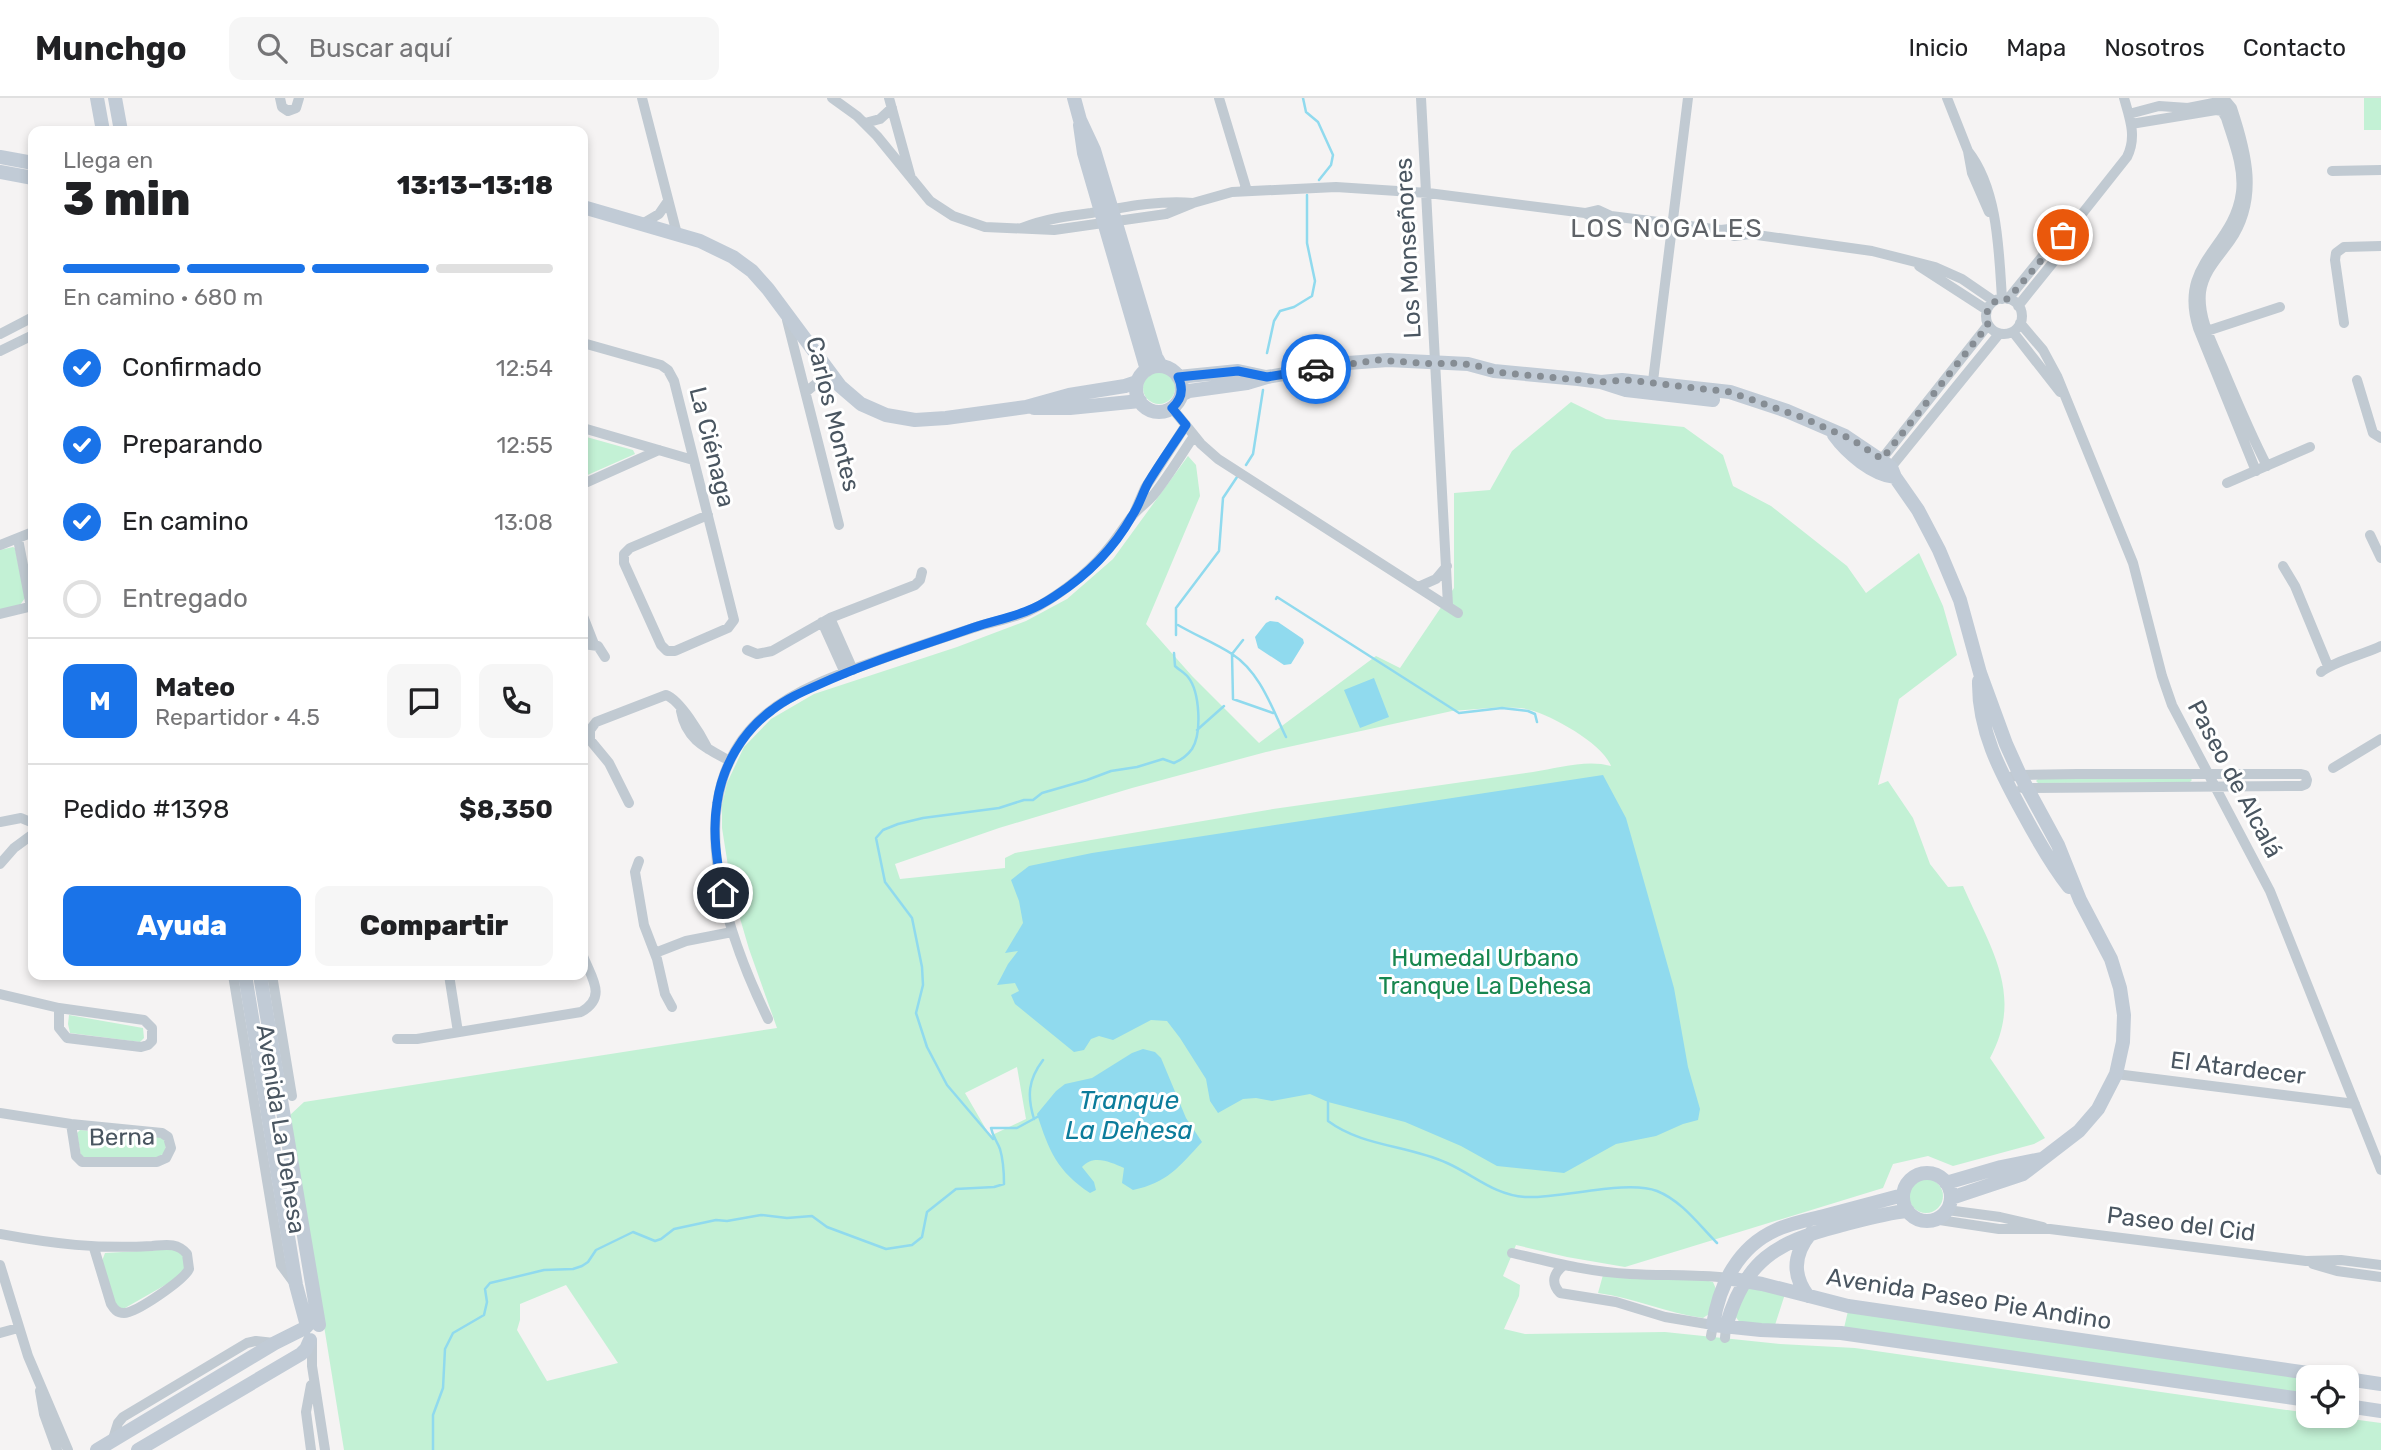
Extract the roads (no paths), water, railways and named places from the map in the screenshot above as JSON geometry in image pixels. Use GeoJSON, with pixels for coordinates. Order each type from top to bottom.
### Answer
{"type":"FeatureCollection","features":[{"type":"Feature","properties":{"kind":"street"},"geometry":{"type":"LineString","coordinates":[[97,98],[102,126]]}},
{"type":"Feature","properties":{"kind":"street"},"geometry":{"type":"LineString","coordinates":[[280,98],[282,107],[288,110],[296,108],[299,98]]}},
{"type":"Feature","properties":{"kind":"street"},"geometry":{"type":"LineString","coordinates":[[642,98],[677,234]]}},
{"type":"Feature","properties":{"kind":"street"},"geometry":{"type":"LineString","coordinates":[[832,98],[865,123],[912,181],[938,207],[960,220],[985,227],[1022,228],[1053,218],[1108,216],[1165,202],[1194,203],[1232,192],[1336,187],[1428,192],[1585,212],[1598,210],[1611,216],[1721,230],[1737,228],[1750,234],[1858,248],[1951,273],[1998,302],[2018,306]]}},
{"type":"Feature","properties":{"kind":"street"},"geometry":{"type":"LineString","coordinates":[[1074,98],[1080,120],[1091,141],[1108,216],[1154,368]]}},
{"type":"Feature","properties":{"kind":"street"},"geometry":{"type":"LineString","coordinates":[[1219,98],[1247,191]]}},
{"type":"Feature","properties":{"kind":"street","name":"Los Monseñores"},"geometry":{"type":"LineString","coordinates":[[1421,98],[1448,605]]}},
{"type":"Feature","properties":{"kind":"street"},"geometry":{"type":"LineString","coordinates":[[1652,388],[1688,98]]}},
{"type":"Feature","properties":{"kind":"street"},"geometry":{"type":"LineString","coordinates":[[1947,98],[1968,151],[1972,173],[1993,220],[1999,250],[1998,302]]}},
{"type":"Feature","properties":{"kind":"street"},"geometry":{"type":"LineString","coordinates":[[1999,334],[1988,325],[1986,318],[1998,302],[2070,229],[2127,158],[2133,140],[2124,98]]}},
{"type":"Feature","properties":{"kind":"street"},"geometry":{"type":"LineString","coordinates":[[2130,119],[2160,106],[2179,108],[2233,101],[2233,111],[2247,163],[2249,187],[2240,223],[2203,281],[2201,302],[2204,332],[2256,471]]}},
{"type":"Feature","properties":{"kind":"street"},"geometry":{"type":"LineString","coordinates":[[118,103],[120,126]]}},
{"type":"Feature","properties":{"kind":"street"},"geometry":{"type":"LineString","coordinates":[[865,123],[880,119],[891,103]]}},
{"type":"Feature","properties":{"kind":"street"},"geometry":{"type":"LineString","coordinates":[[891,103],[912,181]]}},
{"type":"Feature","properties":{"kind":"street"},"geometry":{"type":"LineString","coordinates":[[2130,119],[2216,110],[2222,111],[2226,118],[2240,168],[2241,192],[2233,219],[2204,262],[2195,284],[2193,306],[2266,466]]}},
{"type":"Feature","properties":{"kind":"street"},"geometry":{"type":"LineString","coordinates":[[0,157],[28,162]]}},
{"type":"Feature","properties":{"kind":"street"},"geometry":{"type":"LineString","coordinates":[[2332,171],[2381,170]]}},
{"type":"Feature","properties":{"kind":"street"},"geometry":{"type":"LineString","coordinates":[[0,172],[28,177]]}},
{"type":"Feature","properties":{"kind":"street"},"geometry":{"type":"LineString","coordinates":[[642,224],[659,214],[668,201]]}},
{"type":"Feature","properties":{"kind":"street"},"geometry":{"type":"LineString","coordinates":[[588,208],[711,245],[742,264],[760,280],[847,392],[862,404],[886,415],[930,420],[1026,407],[1070,408],[1140,401]]}},
{"type":"Feature","properties":{"kind":"street"},"geometry":{"type":"LineString","coordinates":[[2018,306],[2059,255],[2070,229]]}},
{"type":"Feature","properties":{"kind":"street"},"geometry":{"type":"LineString","coordinates":[[2344,323],[2336,253],[2344,247],[2381,246]]}},
{"type":"Feature","properties":{"kind":"street"},"geometry":{"type":"LineString","coordinates":[[1885,470],[1999,334],[2013,332],[2021,323],[2022,314],[2018,306]]}},
{"type":"Feature","properties":{"kind":"street"},"geometry":{"type":"LineString","coordinates":[[2204,332],[2280,307]]}},
{"type":"Feature","properties":{"kind":"street","name":"Carlos Montes"},"geometry":{"type":"LineString","coordinates":[[786,313],[839,525]]}},
{"type":"Feature","properties":{"kind":"street"},"geometry":{"type":"LineString","coordinates":[[0,334],[28,320]]}},
{"type":"Feature","properties":{"kind":"street","name":"Paseo de Alcalá"},"geometry":{"type":"LineString","coordinates":[[2021,323],[2047,357],[2068,403],[2130,553],[2166,691],[2178,720],[2274,901],[2381,1170]]}},
{"type":"Feature","properties":{"kind":"street"},"geometry":{"type":"LineString","coordinates":[[1885,470],[1936,391],[1988,325]]}},
{"type":"Feature","properties":{"kind":"street"},"geometry":{"type":"LineString","coordinates":[[16,326],[16,335],[28,337]]}},
{"type":"Feature","properties":{"kind":"street","name":"Paseo de Alcalá"},"geometry":{"type":"LineString","coordinates":[[2013,332],[2068,403]]}},
{"type":"Feature","properties":{"kind":"street"},"geometry":{"type":"LineString","coordinates":[[0,351],[28,337]]}},
{"type":"Feature","properties":{"kind":"street","name":"La Ciénaga"},"geometry":{"type":"LineString","coordinates":[[588,344],[657,364],[668,370],[674,381],[734,616],[733,623],[728,628],[675,651],[665,649],[623,560],[624,554],[708,515]]}},
{"type":"Feature","properties":{"kind":"street"},"geometry":{"type":"LineString","coordinates":[[1137,382],[1136,392],[1140,401],[1146,408],[1154,411],[1176,401],[1189,391],[1377,360],[1468,364],[1494,372],[1601,382],[1620,389],[1652,388],[1739,403],[1759,403],[1801,417],[1851,439],[1885,470],[1922,516],[1939,550],[1963,610],[1980,673],[1983,722],[1992,752],[2058,845],[2080,900],[2111,959],[2120,988],[2124,1028],[2116,1074],[2105,1097],[2090,1119],[2068,1141],[2015,1178],[1949,1204],[1933,1219],[1919,1219],[1908,1211],[1903,1195],[1910,1180],[1922,1173],[1936,1174],[1946,1183],[1949,1204]]}},
{"type":"Feature","properties":{"kind":"street"},"geometry":{"type":"LineString","coordinates":[[1026,407],[1069,394],[1125,386],[1137,382],[1154,368],[1171,369],[1182,386],[1176,401],[1186,425],[1218,459],[1458,613]]}},
{"type":"Feature","properties":{"kind":"street"},"geometry":{"type":"LineString","coordinates":[[1178,377],[1238,371],[1267,377]]}},
{"type":"Feature","properties":{"kind":"street"},"geometry":{"type":"LineString","coordinates":[[806,392],[818,382],[834,378]]}},
{"type":"Feature","properties":{"kind":"street"},"geometry":{"type":"LineString","coordinates":[[2357,380],[2372,430],[2381,438]]}},
{"type":"Feature","properties":{"kind":"street"},"geometry":{"type":"LineString","coordinates":[[1936,391],[1946,399]]}},
{"type":"Feature","properties":{"kind":"street"},"geometry":{"type":"LineString","coordinates":[[1133,515],[1145,488],[1186,425]]}},
{"type":"Feature","properties":{"kind":"street"},"geometry":{"type":"LineString","coordinates":[[588,429],[693,460]]}},
{"type":"Feature","properties":{"kind":"street"},"geometry":{"type":"LineString","coordinates":[[768,1019],[732,932],[721,884],[715,830],[719,793],[730,761],[745,736],[771,710],[787,700],[849,671],[982,625],[1017,616],[1035,608],[1070,585],[1093,565],[1133,515],[1156,492],[1194,436]]}},
{"type":"Feature","properties":{"kind":"street"},"geometry":{"type":"LineString","coordinates":[[2227,483],[2310,447]]}},
{"type":"Feature","properties":{"kind":"street"},"geometry":{"type":"LineString","coordinates":[[588,482],[659,450]]}},
{"type":"Feature","properties":{"kind":"street"},"geometry":{"type":"LineString","coordinates":[[0,545],[28,534]]}},
{"type":"Feature","properties":{"kind":"street"},"geometry":{"type":"LineString","coordinates":[[2370,535],[2381,558]]}},
{"type":"Feature","properties":{"kind":"street"},"geometry":{"type":"LineString","coordinates":[[19,539],[28,585]]}},
{"type":"Feature","properties":{"kind":"street"},"geometry":{"type":"LineString","coordinates":[[1418,587],[1436,579],[1447,565]]}},
{"type":"Feature","properties":{"kind":"street"},"geometry":{"type":"LineString","coordinates":[[2283,566],[2295,586],[2325,669],[2381,646]]}},
{"type":"Feature","properties":{"kind":"street"},"geometry":{"type":"LineString","coordinates":[[747,650],[766,653],[826,620],[915,585],[922,572]]}},
{"type":"Feature","properties":{"kind":"street"},"geometry":{"type":"LineString","coordinates":[[0,614],[28,607]]}},
{"type":"Feature","properties":{"kind":"street"},"geometry":{"type":"LineString","coordinates":[[826,620],[849,671]]}},
{"type":"Feature","properties":{"kind":"street"},"geometry":{"type":"LineString","coordinates":[[588,644],[601,649],[605,657]]}},
{"type":"Feature","properties":{"kind":"street"},"geometry":{"type":"LineString","coordinates":[[629,803],[613,769],[590,740],[591,727],[598,721],[662,695],[673,698],[708,749],[730,761]]}},
{"type":"Feature","properties":{"kind":"street"},"geometry":{"type":"LineString","coordinates":[[2333,768],[2381,740]]}},
{"type":"Feature","properties":{"kind":"street"},"geometry":{"type":"LineString","coordinates":[[2077,774],[2301,774],[2305,775],[2307,780],[2301,786],[2077,787],[2015,783],[2077,774]]}},
{"type":"Feature","properties":{"kind":"street"},"geometry":{"type":"LineString","coordinates":[[2077,774],[2077,787]]}},
{"type":"Feature","properties":{"kind":"street"},"geometry":{"type":"LineString","coordinates":[[0,822],[21,818],[28,821]]}},
{"type":"Feature","properties":{"kind":"street"},"geometry":{"type":"LineString","coordinates":[[0,864],[14,848],[28,839]]}},
{"type":"Feature","properties":{"kind":"street"},"geometry":{"type":"LineString","coordinates":[[639,861],[635,872],[642,919],[655,953],[665,994],[672,1007]]}},
{"type":"Feature","properties":{"kind":"street"},"geometry":{"type":"LineString","coordinates":[[655,953],[686,941],[732,932]]}},
{"type":"Feature","properties":{"kind":"street"},"geometry":{"type":"LineString","coordinates":[[397,1039],[417,1039],[585,1010],[593,1001],[596,991],[588,966]]}},
{"type":"Feature","properties":{"kind":"street","name":"Avenida La Dehesa"},"geometry":{"type":"LineString","coordinates":[[234,980],[280,1261],[296,1285]]}},
{"type":"Feature","properties":{"kind":"street","name":"Avenida La Dehesa"},"geometry":{"type":"LineString","coordinates":[[247,980],[296,1285],[310,1332]]}},
{"type":"Feature","properties":{"kind":"street","name":"Avenida La Dehesa"},"geometry":{"type":"LineString","coordinates":[[261,980],[287,1100],[313,1378],[325,1450]]}},
{"type":"Feature","properties":{"kind":"street","name":"Avenida La Dehesa"},"geometry":{"type":"LineString","coordinates":[[273,980],[289,1076],[287,1100]]}},
{"type":"Feature","properties":{"kind":"street"},"geometry":{"type":"LineString","coordinates":[[450,980],[458,1032]]}},
{"type":"Feature","properties":{"kind":"street"},"geometry":{"type":"LineString","coordinates":[[0,994],[59,1008],[144,1020],[152,1028],[152,1041],[141,1047],[67,1038],[59,1028],[59,1008]]}},
{"type":"Feature","properties":{"kind":"street","name":"El Atardecer"},"geometry":{"type":"LineString","coordinates":[[2116,1074],[2355,1104]]}},
{"type":"Feature","properties":{"kind":"street","name":"Berna"},"geometry":{"type":"LineString","coordinates":[[0,1113],[71,1124],[162,1133],[168,1137],[171,1149],[166,1158],[157,1161],[82,1162],[76,1156],[71,1124]]}},
{"type":"Feature","properties":{"kind":"street"},"geometry":{"type":"LineString","coordinates":[[1946,1183],[2042,1159]]}},
{"type":"Feature","properties":{"kind":"street"},"geometry":{"type":"LineString","coordinates":[[1719,1332],[1717,1303],[1727,1278],[1741,1256],[1761,1238],[1778,1229],[1903,1195]]}},
{"type":"Feature","properties":{"kind":"street","name":"Paseo del Cid"},"geometry":{"type":"LineString","coordinates":[[1949,1204],[2050,1229]]}},
{"type":"Feature","properties":{"kind":"street"},"geometry":{"type":"LineString","coordinates":[[1719,1332],[1755,1267],[1778,1248],[1811,1233],[1908,1211]]}},
{"type":"Feature","properties":{"kind":"street","name":"Paseo del Cid"},"geometry":{"type":"LineString","coordinates":[[1933,1219],[1999,1229],[2050,1229],[2306,1261],[2341,1260],[2381,1265]]}},
{"type":"Feature","properties":{"kind":"street"},"geometry":{"type":"LineString","coordinates":[[1808,1296],[1800,1284],[1795,1263],[1801,1246],[1811,1233]]}},
{"type":"Feature","properties":{"kind":"street"},"geometry":{"type":"LineString","coordinates":[[0,1234],[94,1248],[176,1245],[187,1254],[189,1269],[181,1280],[133,1310],[121,1313],[111,1304],[94,1248]]}},
{"type":"Feature","properties":{"kind":"street","name":"Avenida Paseo Pie Andino"},"geometry":{"type":"LineString","coordinates":[[1512,1253],[1564,1265],[1629,1274],[1682,1274],[1727,1278],[1861,1308],[2296,1371]]}},
{"type":"Feature","properties":{"kind":"street"},"geometry":{"type":"LineString","coordinates":[[1741,1256],[1745,1265],[1755,1267]]}},
{"type":"Feature","properties":{"kind":"street","name":"Paseo del Cid"},"geometry":{"type":"LineString","coordinates":[[2306,1261],[2337,1270],[2381,1277]]}},
{"type":"Feature","properties":{"kind":"street"},"geometry":{"type":"LineString","coordinates":[[0,1265],[18,1328],[68,1450]]}},
{"type":"Feature","properties":{"kind":"street","name":"Avenida Paseo Pie Andino"},"geometry":{"type":"LineString","coordinates":[[1564,1265],[1555,1274],[1554,1281],[1560,1293],[1616,1302],[1719,1332],[1829,1331],[2296,1398]]}},
{"type":"Feature","properties":{"kind":"street"},"geometry":{"type":"LineString","coordinates":[[0,1333],[18,1328]]}},
{"type":"Feature","properties":{"kind":"street"},"geometry":{"type":"LineString","coordinates":[[97,1450],[275,1343],[310,1332]]}},
{"type":"Feature","properties":{"kind":"street"},"geometry":{"type":"LineString","coordinates":[[138,1450],[301,1354],[306,1349],[310,1332]]}},
{"type":"Feature","properties":{"kind":"street"},"geometry":{"type":"LineString","coordinates":[[112,1442],[118,1423],[123,1417],[247,1343],[275,1343]]}},
{"type":"Feature","properties":{"kind":"street"},"geometry":{"type":"LineString","coordinates":[[225,1374],[231,1383],[231,1395]]}},
{"type":"Feature","properties":{"kind":"street","name":"Avenida La Dehesa"},"geometry":{"type":"LineString","coordinates":[[312,1450],[306,1412],[313,1378]]}},
{"type":"Feature","properties":{"kind":"street"},"geometry":{"type":"LineString","coordinates":[[2359,1381],[2381,1384]]}},
{"type":"Feature","properties":{"kind":"street"},"geometry":{"type":"LineString","coordinates":[[40,1387],[44,1414],[57,1450]]}},
{"type":"Feature","properties":{"kind":"street"},"geometry":{"type":"LineString","coordinates":[[2359,1408],[2381,1411]]}},
{"type":"Feature","properties":{"kind":"water"},"geometry":{"type":"Polygon","coordinates":[[[1270,621],[1278,622],[1303,639],[1304,643],[1291,664],[1284,665],[1258,648],[1255,637],[1270,621]]]}},
{"type":"Feature","properties":{"kind":"water"},"geometry":{"type":"Polygon","coordinates":[[[1374,678],[1389,717],[1360,728],[1344,690],[1374,678]]]}},
{"type":"Feature","properties":{"kind":"water","name":"Tranque La Dehesa"},"geometry":{"type":"Polygon","coordinates":[[[1603,775],[1626,818],[1674,988],[1688,1067],[1700,1109],[1698,1120],[1656,1136],[1616,1144],[1564,1173],[1497,1166],[1461,1146],[1405,1122],[1328,1102],[1310,1094],[1272,1101],[1243,1099],[1218,1113],[1210,1101],[1206,1079],[1167,1021],[1151,1020],[1113,1040],[1099,1036],[1091,1039],[1084,1050],[1074,1052],[1015,1004],[1011,995],[1019,991],[1015,983],[997,985],[1018,951],[1005,953],[1023,923],[1011,880],[1029,866],[1092,853],[1603,775]]]}},
{"type":"Feature","properties":{"kind":"water","name":"Tranque La Dehesa"},"geometry":{"type":"Polygon","coordinates":[[[1143,1049],[1155,1052],[1161,1058],[1186,1118],[1202,1142],[1164,1178],[1133,1190],[1122,1183],[1124,1168],[1102,1160],[1087,1163],[1082,1167],[1094,1182],[1096,1190],[1090,1193],[1062,1168],[1046,1139],[1037,1114],[1065,1084],[1092,1078],[1143,1049]]]}},
{"type":"Feature","properties":{"kind":"waterway"},"geometry":{"type":"LineString","coordinates":[[1303,98],[1306,112],[1318,122],[1333,155],[1331,165],[1319,180]]}},
{"type":"Feature","properties":{"kind":"waterway"},"geometry":{"type":"LineString","coordinates":[[1267,353],[1274,321],[1280,311],[1294,307],[1312,296],[1315,281],[1307,243],[1307,195]]}},
{"type":"Feature","properties":{"kind":"waterway"},"geometry":{"type":"LineString","coordinates":[[1246,465],[1253,454],[1263,390]]}},
{"type":"Feature","properties":{"kind":"waterway"},"geometry":{"type":"LineString","coordinates":[[1176,635],[1176,608],[1219,551],[1223,498],[1237,477]]}},
{"type":"Feature","properties":{"kind":"waterway"},"geometry":{"type":"LineString","coordinates":[[1276,599],[1277,597],[1459,713],[1502,708],[1528,711],[1535,714],[1537,722]]}},
{"type":"Feature","properties":{"kind":"waterway"},"geometry":{"type":"LineString","coordinates":[[1178,625],[1225,650],[1250,670],[1264,691],[1286,737]]}},
{"type":"Feature","properties":{"kind":"waterway"},"geometry":{"type":"LineString","coordinates":[[1243,640],[1232,654],[1233,699],[1273,713]]}},
{"type":"Feature","properties":{"kind":"waterway"},"geometry":{"type":"LineString","coordinates":[[993,1139],[947,1085],[927,1047],[916,1013],[923,985],[912,918],[885,882],[876,838],[883,830],[898,824],[999,808],[1033,800],[1042,793],[1111,771],[1163,759],[1174,763],[1181,759],[1195,742],[1198,713],[1192,684],[1175,666],[1174,653]]}},
{"type":"Feature","properties":{"kind":"waterway"},"geometry":{"type":"LineString","coordinates":[[1197,730],[1224,706]]}},
{"type":"Feature","properties":{"kind":"waterway"},"geometry":{"type":"LineString","coordinates":[[1034,1119],[1030,1088],[1034,1074],[1043,1060]]}},
{"type":"Feature","properties":{"kind":"waterway"},"geometry":{"type":"LineString","coordinates":[[1328,1102],[1328,1121],[1342,1130],[1371,1141],[1432,1157],[1504,1193],[1539,1197],[1629,1187],[1657,1191],[1682,1207],[1717,1243]]}},
{"type":"Feature","properties":{"kind":"waterway"},"geometry":{"type":"LineString","coordinates":[[433,1450],[433,1415],[443,1388],[445,1349],[453,1333],[484,1315],[487,1302],[485,1289],[490,1283],[544,1270],[582,1266],[596,1250],[633,1232],[655,1241],[674,1229],[716,1220],[727,1221],[761,1215],[787,1218],[812,1216],[827,1227],[886,1249],[912,1245],[922,1237],[927,1212],[956,1189],[1004,1184],[1001,1153],[991,1128],[1017,1128],[1039,1116]]}},
{"type":"Feature","properties":{"kind":"district","name":"LOS NOGALES"},"geometry":{"type":"Point","coordinates":[1667,228]}},
{"type":"Feature","properties":{"kind":"park label","name":"Humedal Urbano Tranque La Dehesa"},"geometry":{"type":"Point","coordinates":[1485,972]}}]}
